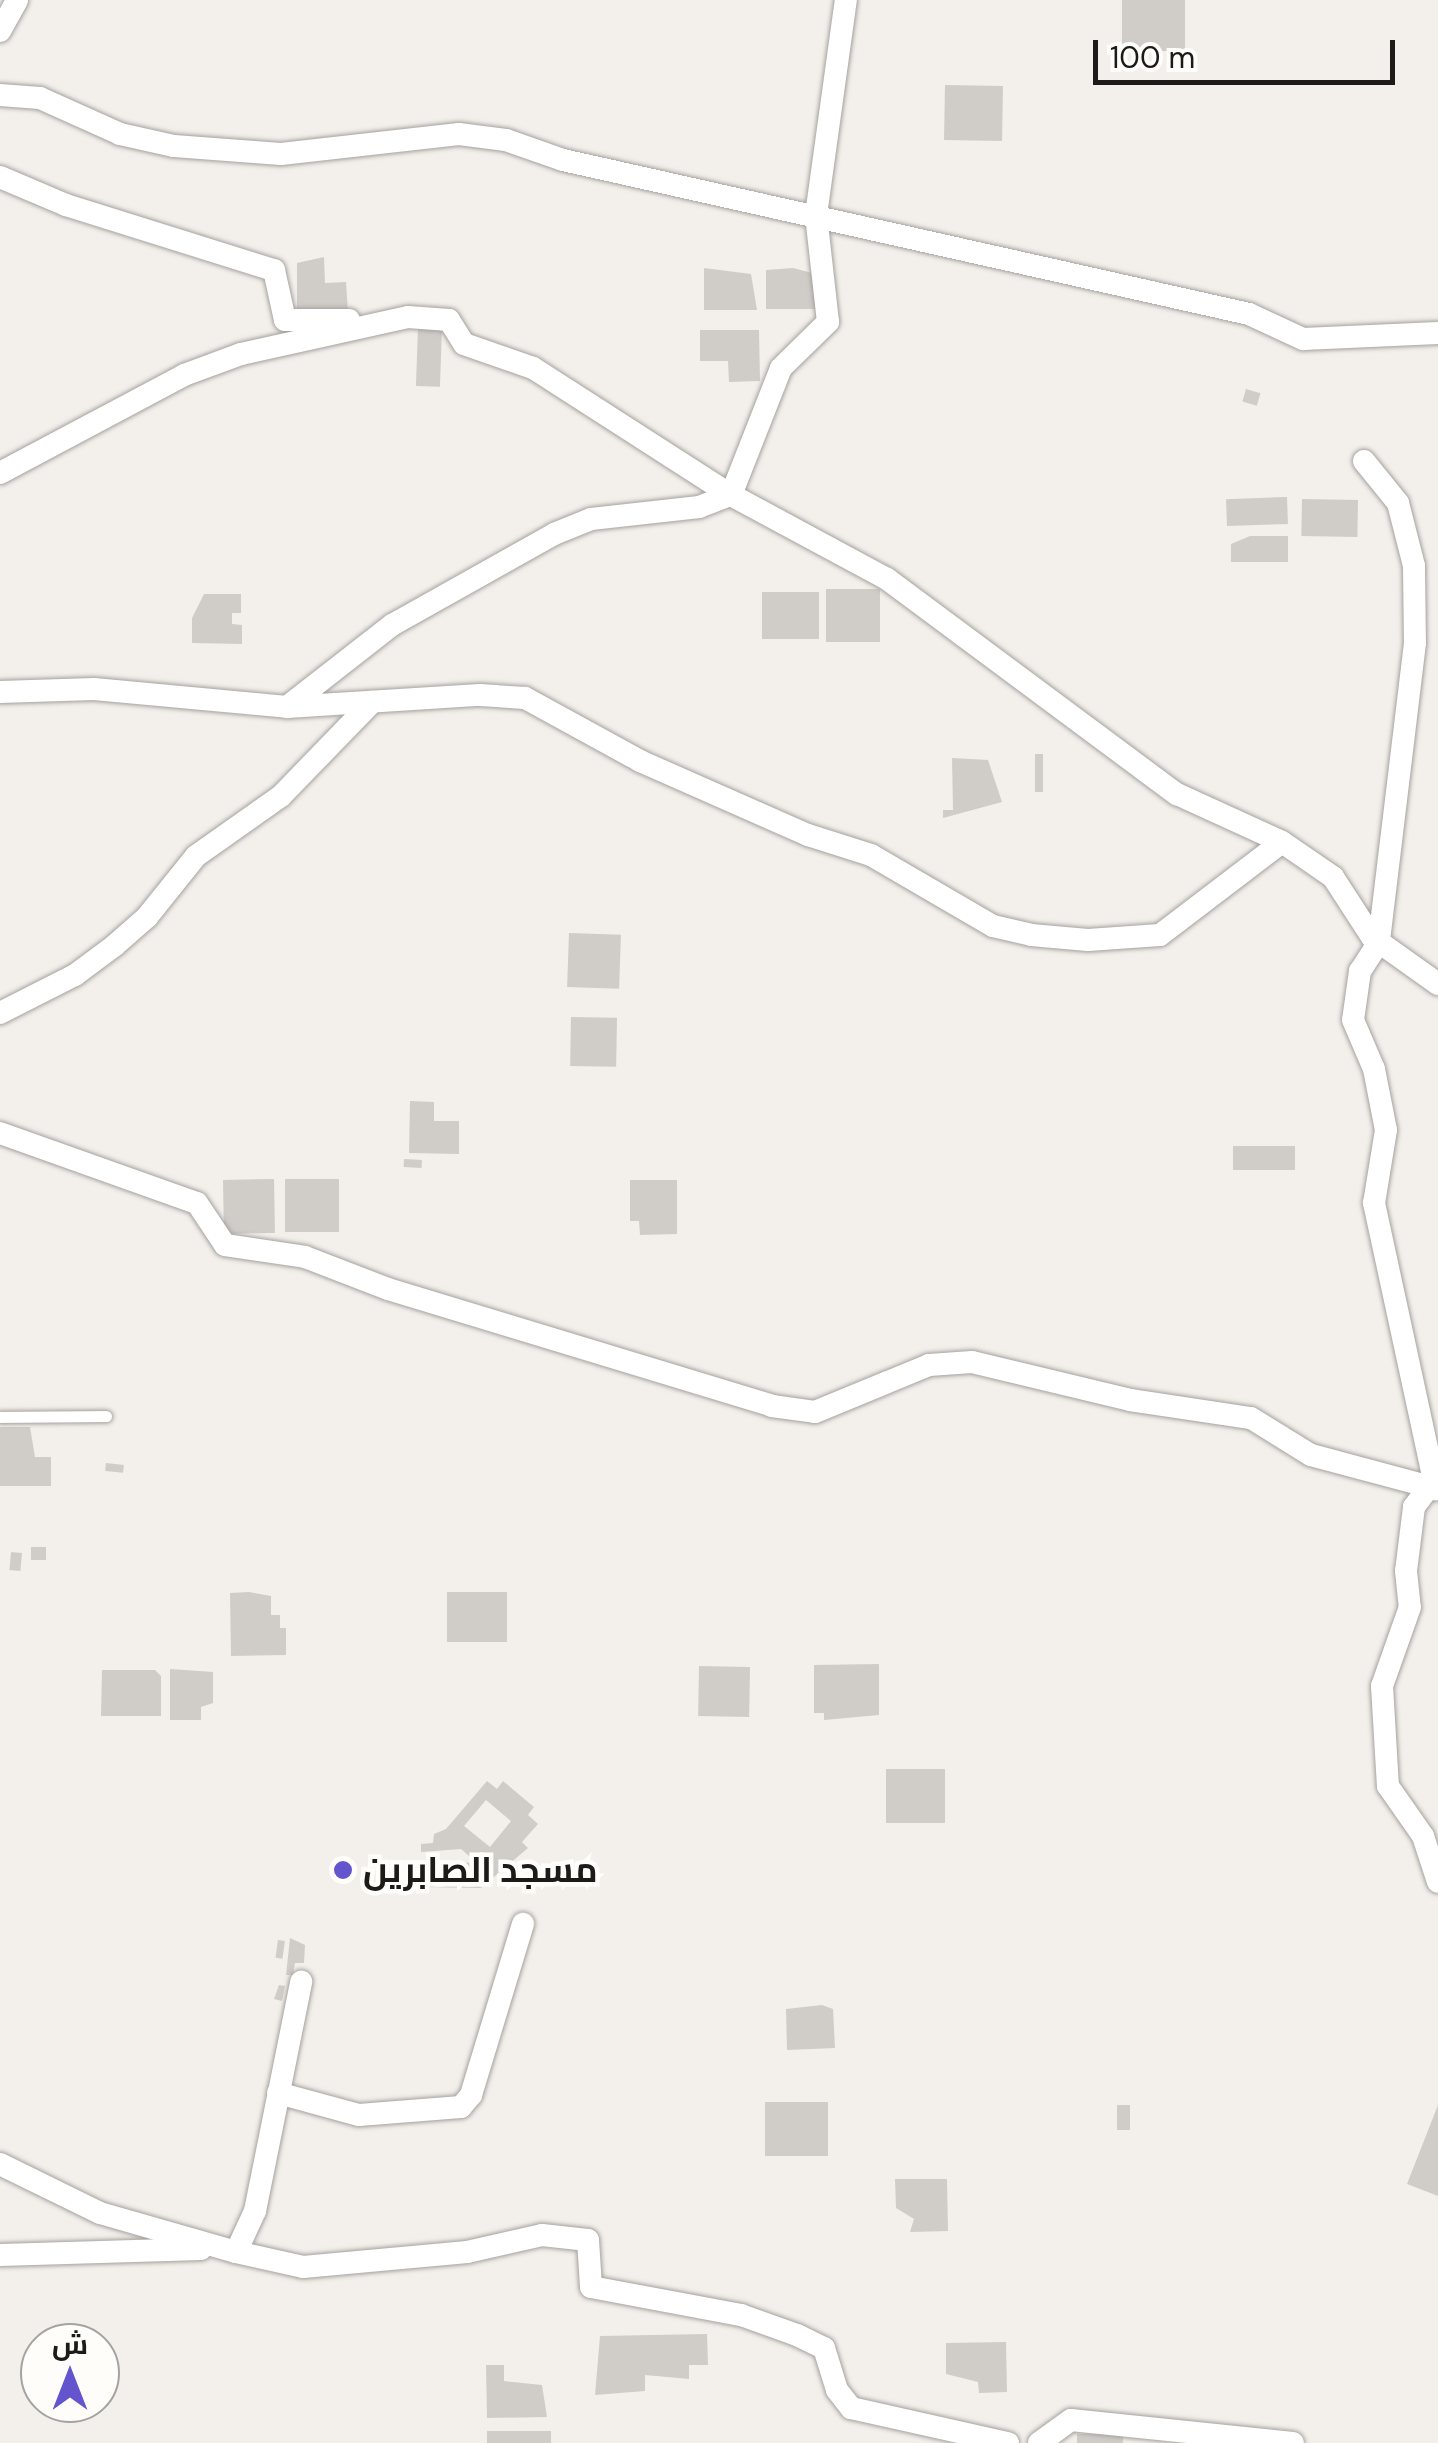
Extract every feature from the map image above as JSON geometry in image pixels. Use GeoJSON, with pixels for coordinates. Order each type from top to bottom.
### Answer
{"type":"FeatureCollection","features":[{"type":"Feature","properties":{"kind":"street"},"geometry":{"type":"LineString","coordinates":[[0,31],[17,0]]}},
{"type":"Feature","properties":{"kind":"street"},"geometry":{"type":"LineString","coordinates":[[287,707],[392,625],[554,534],[591,519],[699,508],[731,495],[780,368],[828,322],[816,214],[846,0]]}},
{"type":"Feature","properties":{"kind":"street"},"geometry":{"type":"LineString","coordinates":[[0,95],[40,98],[120,134],[174,146],[281,154],[460,134],[506,140],[563,160],[1249,314],[1303,339],[1438,333]]}},
{"type":"Feature","properties":{"kind":"street"},"geometry":{"type":"LineString","coordinates":[[0,177],[66,205],[274,270],[285,320],[449,320],[464,344],[534,368],[731,495],[887,580],[1177,794],[1282,842],[1333,877],[1379,942],[1438,984]]}},
{"type":"Feature","properties":{"kind":"street"},"geometry":{"type":"LineString","coordinates":[[0,473],[184,374],[372,323]]}},
{"type":"Feature","properties":{"kind":"street"},"geometry":{"type":"LineString","coordinates":[[1364,461],[1398,503],[1414,566],[1416,644],[1379,942],[1360,971],[1353,1020],[1374,1069],[1386,1130],[1374,1203],[1434,1488]]}},
{"type":"Feature","properties":{"kind":"street"},"geometry":{"type":"LineString","coordinates":[[0,692],[94,689],[287,707],[525,698],[640,761],[792,829],[872,855],[980,920],[1031,935],[1088,940],[1160,935],[1282,842]]}},
{"type":"Feature","properties":{"kind":"street"},"geometry":{"type":"LineString","coordinates":[[0,1013],[76,975],[114,946],[148,917],[196,856],[282,796],[372,702]]}},
{"type":"Feature","properties":{"kind":"street"},"geometry":{"type":"LineString","coordinates":[[0,1134],[197,1203],[225,1245],[305,1257],[388,1289],[772,1406],[815,1412],[929,1365],[972,1362],[1130,1400],[1251,1418],[1311,1456],[1434,1488]]}},
{"type":"Feature","properties":{"kind":"street"},"geometry":{"type":"LineString","coordinates":[[1434,1488],[1414,1507],[1406,1571],[1410,1607],[1382,1686],[1388,1786],[1422,1836],[1438,1882]]}},
{"type":"Feature","properties":{"kind":"street"},"geometry":{"type":"LineString","coordinates":[[278,2093],[358,2115],[461,2107],[471,2095],[524,1924]]}},
{"type":"Feature","properties":{"kind":"street"},"geometry":{"type":"LineString","coordinates":[[228,2250],[255,2212],[300,1982]]}},
{"type":"Feature","properties":{"kind":"street"},"geometry":{"type":"LineString","coordinates":[[0,2164],[100,2214],[304,2267],[467,2252],[542,2234],[588,2240],[592,2287],[741,2315],[796,2335],[824,2348],[837,2390],[851,2408],[1008,2443]]}},
{"type":"Feature","properties":{"kind":"street"},"geometry":{"type":"LineString","coordinates":[[0,2256],[228,2250]]}},
{"type":"Feature","properties":{"kind":"street"},"geometry":{"type":"LineString","coordinates":[[1040,2443],[1071,2420],[1294,2443]]}},
{"type":"Feature","properties":{"kind":"lane"},"geometry":{"type":"LineString","coordinates":[[0,1417],[106,1416]]}},
{"type":"Feature","properties":{"kind":"building"},"geometry":{"type":"Polygon","coordinates":[[[1122,0],[1185,0],[1185,51],[1122,51],[1122,0]]]}},
{"type":"Feature","properties":{"kind":"building"},"geometry":{"type":"Polygon","coordinates":[[[945,85],[1003,86],[1002,141],[944,140],[945,85]]]}},
{"type":"Feature","properties":{"kind":"building"},"geometry":{"type":"Polygon","coordinates":[[[324,257],[325,283],[346,282],[348,312],[297,313],[297,263],[324,257]]]}},
{"type":"Feature","properties":{"kind":"building"},"geometry":{"type":"Polygon","coordinates":[[[704,268],[751,274],[757,310],[704,310],[704,268]]]}},
{"type":"Feature","properties":{"kind":"building"},"geometry":{"type":"Polygon","coordinates":[[[793,268],[812,273],[818,309],[766,309],[766,270],[793,268]]]}},
{"type":"Feature","properties":{"kind":"building"},"geometry":{"type":"Polygon","coordinates":[[[418,327],[442,328],[440,387],[416,386],[418,327]]]}},
{"type":"Feature","properties":{"kind":"building"},"geometry":{"type":"Polygon","coordinates":[[[700,330],[759,330],[760,381],[729,382],[728,361],[700,361],[700,330]]]}},
{"type":"Feature","properties":{"kind":"building"},"geometry":{"type":"Polygon","coordinates":[[[1246,389],[1260,393],[1257,406],[1242,401],[1246,389]]]}},
{"type":"Feature","properties":{"kind":"building"},"geometry":{"type":"Polygon","coordinates":[[[1287,497],[1288,524],[1227,526],[1226,499],[1287,497]]]}},
{"type":"Feature","properties":{"kind":"building"},"geometry":{"type":"Polygon","coordinates":[[[1302,499],[1358,500],[1357,537],[1301,536],[1302,499]]]}},
{"type":"Feature","properties":{"kind":"building"},"geometry":{"type":"Polygon","coordinates":[[[1250,536],[1288,536],[1288,562],[1231,562],[1231,544],[1250,536]]]}},
{"type":"Feature","properties":{"kind":"building"},"geometry":{"type":"Polygon","coordinates":[[[826,589],[880,589],[880,642],[826,642],[826,589]]]}},
{"type":"Feature","properties":{"kind":"building"},"geometry":{"type":"Polygon","coordinates":[[[762,592],[819,592],[819,639],[762,639],[762,592]]]}},
{"type":"Feature","properties":{"kind":"building"},"geometry":{"type":"Polygon","coordinates":[[[204,594],[241,594],[241,613],[232,613],[232,624],[242,625],[242,644],[192,643],[192,618],[204,594]]]}},
{"type":"Feature","properties":{"kind":"building"},"geometry":{"type":"Polygon","coordinates":[[[1035,754],[1043,754],[1043,792],[1035,792],[1035,754]]]}},
{"type":"Feature","properties":{"kind":"building"},"geometry":{"type":"Polygon","coordinates":[[[952,758],[988,760],[1002,802],[943,818],[943,810],[953,810],[952,758]]]}},
{"type":"Feature","properties":{"kind":"building"},"geometry":{"type":"Polygon","coordinates":[[[569,933],[621,935],[619,989],[567,987],[569,933]]]}},
{"type":"Feature","properties":{"kind":"building"},"geometry":{"type":"Polygon","coordinates":[[[571,1017],[617,1018],[616,1067],[570,1066],[571,1017]]]}},
{"type":"Feature","properties":{"kind":"building"},"geometry":{"type":"Polygon","coordinates":[[[410,1101],[434,1102],[434,1121],[459,1121],[459,1154],[409,1153],[410,1101]]]}},
{"type":"Feature","properties":{"kind":"building"},"geometry":{"type":"Polygon","coordinates":[[[1233,1146],[1295,1146],[1295,1170],[1233,1170],[1233,1146]]]}},
{"type":"Feature","properties":{"kind":"building"},"geometry":{"type":"Polygon","coordinates":[[[404,1159],[422,1160],[422,1168],[404,1167],[404,1159]]]}},
{"type":"Feature","properties":{"kind":"building"},"geometry":{"type":"Polygon","coordinates":[[[274,1179],[275,1233],[224,1234],[223,1180],[274,1179]]]}},
{"type":"Feature","properties":{"kind":"building"},"geometry":{"type":"Polygon","coordinates":[[[285,1179],[339,1179],[339,1232],[285,1232],[285,1179]]]}},
{"type":"Feature","properties":{"kind":"building"},"geometry":{"type":"Polygon","coordinates":[[[630,1180],[677,1180],[677,1234],[640,1235],[639,1221],[630,1221],[630,1180]]]}},
{"type":"Feature","properties":{"kind":"building"},"geometry":{"type":"Polygon","coordinates":[[[0,1427],[30,1427],[35,1457],[51,1457],[51,1486],[0,1486],[0,1427]]]}},
{"type":"Feature","properties":{"kind":"building"},"geometry":{"type":"Polygon","coordinates":[[[106,1463],[124,1465],[123,1473],[105,1471],[106,1463]]]}},
{"type":"Feature","properties":{"kind":"building"},"geometry":{"type":"Polygon","coordinates":[[[31,1547],[46,1547],[46,1560],[31,1560],[31,1547]]]}},
{"type":"Feature","properties":{"kind":"building"},"geometry":{"type":"Polygon","coordinates":[[[11,1552],[22,1553],[20,1571],[9,1570],[11,1552]]]}},
{"type":"Feature","properties":{"kind":"building"},"geometry":{"type":"Polygon","coordinates":[[[447,1592],[507,1592],[507,1642],[447,1642],[447,1592]]]}},
{"type":"Feature","properties":{"kind":"building"},"geometry":{"type":"Polygon","coordinates":[[[230,1593],[271,1596],[271,1615],[280,1615],[280,1628],[286,1628],[286,1655],[231,1656],[230,1593]]]}},
{"type":"Feature","properties":{"kind":"building"},"geometry":{"type":"Polygon","coordinates":[[[879,1664],[879,1715],[824,1720],[824,1713],[814,1713],[814,1665],[879,1664]]]}},
{"type":"Feature","properties":{"kind":"building"},"geometry":{"type":"Polygon","coordinates":[[[699,1666],[750,1667],[749,1717],[698,1716],[699,1666]]]}},
{"type":"Feature","properties":{"kind":"building"},"geometry":{"type":"Polygon","coordinates":[[[170,1669],[213,1672],[213,1703],[201,1707],[201,1720],[170,1720],[170,1669]]]}},
{"type":"Feature","properties":{"kind":"building"},"geometry":{"type":"Polygon","coordinates":[[[102,1670],[155,1670],[161,1676],[161,1716],[101,1716],[102,1670]]]}},
{"type":"Feature","properties":{"kind":"building"},"geometry":{"type":"Polygon","coordinates":[[[886,1769],[945,1769],[945,1823],[886,1823],[886,1769]]]}},
{"type":"Feature","properties":{"kind":"building"},"geometry":{"type":"Polygon","coordinates":[[[487,1781],[497,1789],[503,1781],[534,1807],[528,1815],[538,1824],[522,1842],[528,1848],[481,1888],[423,1887],[422,1866],[476,1862],[461,1849],[421,1852],[421,1844],[433,1843],[434,1834],[446,1829],[487,1781]],[[486,1800],[464,1826],[490,1847],[511,1821],[486,1800]]]}},
{"type":"Feature","properties":{"kind":"building"},"geometry":{"type":"Polygon","coordinates":[[[290,1938],[305,1945],[304,1963],[295,1963],[293,1975],[286,1975],[290,1938]]]}},
{"type":"Feature","properties":{"kind":"building"},"geometry":{"type":"Polygon","coordinates":[[[278,1940],[285,1941],[282,1959],[275,1958],[278,1940]]]}},
{"type":"Feature","properties":{"kind":"building"},"geometry":{"type":"Polygon","coordinates":[[[279,1985],[285,1986],[282,2001],[274,1999],[279,1985]]]}},
{"type":"Feature","properties":{"kind":"building"},"geometry":{"type":"Polygon","coordinates":[[[822,2005],[833,2009],[835,2048],[787,2050],[786,2009],[822,2005]]]}},
{"type":"Feature","properties":{"kind":"building"},"geometry":{"type":"Polygon","coordinates":[[[765,2102],[828,2102],[828,2156],[765,2156],[765,2102]]]}},
{"type":"Feature","properties":{"kind":"building"},"geometry":{"type":"Polygon","coordinates":[[[1117,2105],[1130,2105],[1130,2130],[1117,2130],[1117,2105]]]}},
{"type":"Feature","properties":{"kind":"building"},"geometry":{"type":"Polygon","coordinates":[[[1438,2105],[1438,2196],[1407,2184],[1438,2105]]]}},
{"type":"Feature","properties":{"kind":"building"},"geometry":{"type":"Polygon","coordinates":[[[895,2179],[947,2179],[948,2231],[910,2232],[914,2219],[896,2208],[895,2179]]]}},
{"type":"Feature","properties":{"kind":"building"},"geometry":{"type":"Polygon","coordinates":[[[707,2334],[708,2365],[689,2365],[689,2379],[645,2375],[645,2391],[595,2395],[600,2336],[707,2334]]]}},
{"type":"Feature","properties":{"kind":"building"},"geometry":{"type":"Polygon","coordinates":[[[1006,2342],[1007,2392],[979,2393],[978,2382],[946,2374],[946,2343],[1006,2342]]]}},
{"type":"Feature","properties":{"kind":"building"},"geometry":{"type":"Polygon","coordinates":[[[486,2365],[504,2365],[504,2381],[542,2385],[547,2417],[487,2418],[486,2365]]]}},
{"type":"Feature","properties":{"kind":"building"},"geometry":{"type":"Polygon","coordinates":[[[487,2431],[551,2431],[551,2443],[487,2443],[487,2431]]]}},
{"type":"Feature","properties":{"kind":"building"},"geometry":{"type":"Polygon","coordinates":[[[1077,2434],[1123,2434],[1123,2443],[1077,2443],[1077,2434]]]}},
{"type":"Feature","properties":{"kind":"place","name":"مسجد الصابرين"},"geometry":{"type":"Point","coordinates":[343,1870]}}]}
